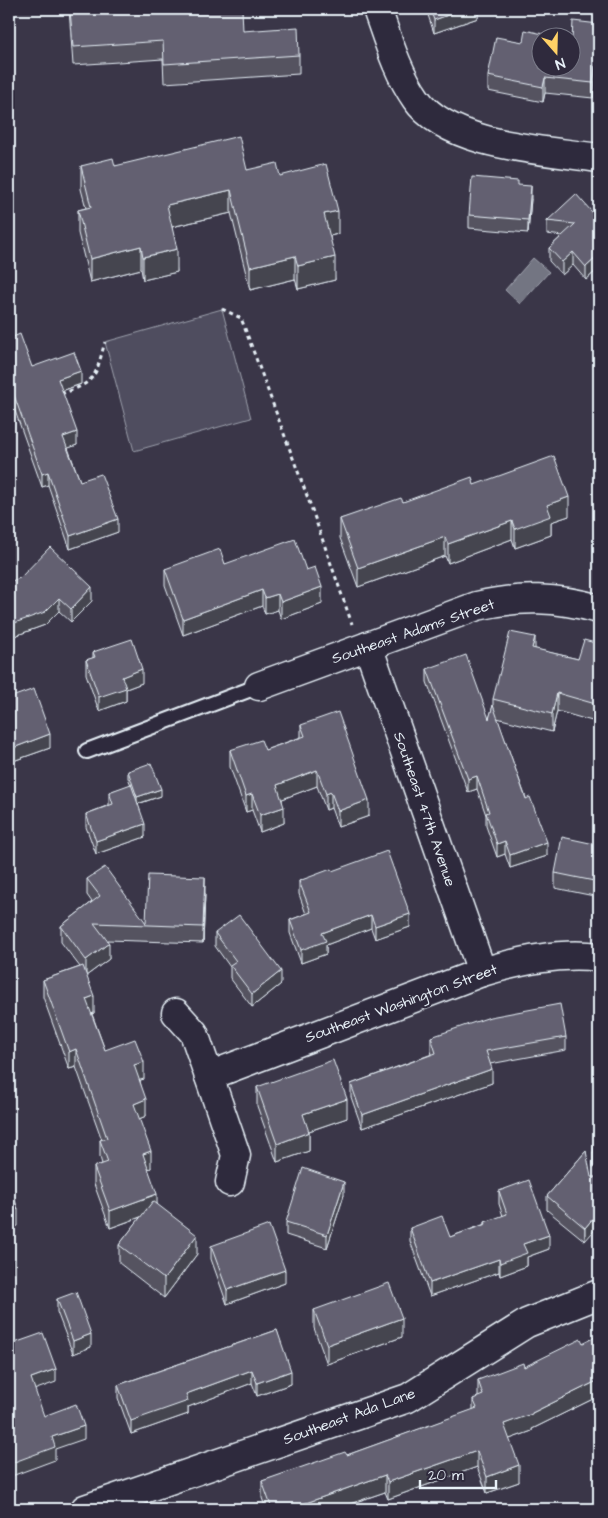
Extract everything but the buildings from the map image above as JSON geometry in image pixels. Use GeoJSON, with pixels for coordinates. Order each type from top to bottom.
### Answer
{"type":"FeatureCollection","features":[{"type":"Feature","properties":{"kind":"street"},"geometry":{"type":"LineString","coordinates":[[377,9],[398,68],[417,101],[446,126],[486,141],[599,158]]}},
{"type":"Feature","properties":{"kind":"street","name":"Southeast Adams Street"},"geometry":{"type":"LineString","coordinates":[[259,686],[477,606],[503,600],[552,599],[599,609]]}},
{"type":"Feature","properties":{"kind":"street","name":"Southeast 47th Avenue"},"geometry":{"type":"LineString","coordinates":[[361,649],[482,972]]}},
{"type":"Feature","properties":{"kind":"street","name":"Southeast Washington Street"},"geometry":{"type":"LineString","coordinates":[[209,1076],[482,972],[524,960],[556,956],[599,957]]}},
{"type":"Feature","properties":{"kind":"street"},"geometry":{"type":"LineString","coordinates":[[176,1013],[194,1033],[236,1155],[230,1182]]}},
{"type":"Feature","properties":{"kind":"street","name":"Southeast Ada Lane"},"geometry":{"type":"LineString","coordinates":[[85,1509],[408,1398],[527,1323],[599,1294]]}},
{"type":"Feature","properties":{"kind":"lane"},"geometry":{"type":"LineString","coordinates":[[87,751],[259,686]]}},
{"type":"Feature","properties":{"kind":"path"},"geometry":{"type":"LineString","coordinates":[[222,309],[241,318],[361,649]]}},
{"type":"Feature","properties":{"kind":"path"},"geometry":{"type":"LineString","coordinates":[[56,396],[84,387],[95,376],[105,342]]}},
{"type":"Feature","properties":{"kind":"path"},"geometry":{"type":"LineString","coordinates":[[9,412],[28,406]]}},
{"type":"Feature","properties":{"kind":"shaded area"},"geometry":{"type":"Polygon","coordinates":[[[222,309],[251,418],[134,451],[105,342],[222,309]]]}},
{"type":"Feature","properties":{"kind":"water"},"geometry":{"type":"Polygon","coordinates":[[[533,258],[549,272],[520,304],[505,290],[533,258]]]}}]}
